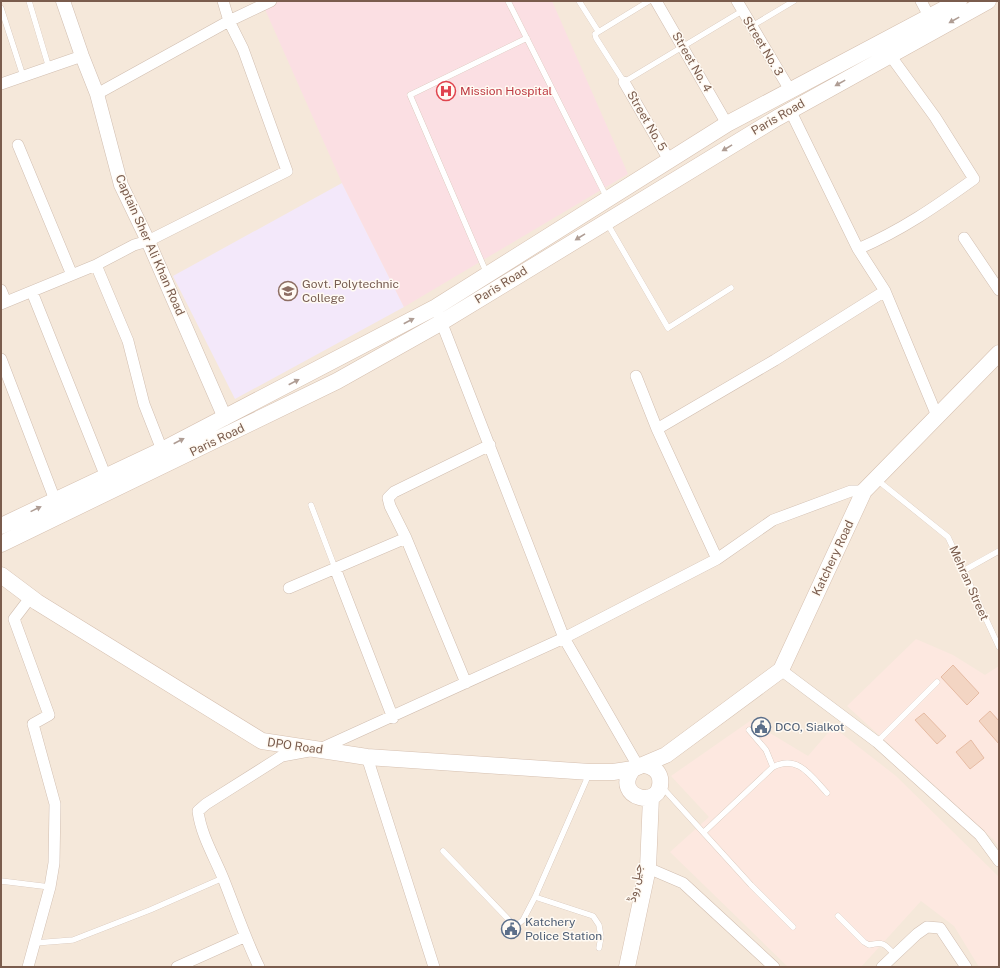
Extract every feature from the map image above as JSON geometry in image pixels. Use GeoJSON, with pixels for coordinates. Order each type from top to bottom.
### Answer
{"type":"FeatureCollection","features":[{"type":"Feature","properties":{"kind":"main road","name":"Paris Road"},"geometry":{"type":"LineString","coordinates":[[1,544],[337,381],[439,314],[606,221],[790,110],[886,49],[930,18],[959,1]]}},
{"type":"Feature","properties":{"kind":"main road","name":"Paris Road"},"geometry":{"type":"LineString","coordinates":[[1,526],[162,450],[329,364],[439,314],[488,274],[727,124],[790,90],[886,49],[988,1]]}},
{"type":"Feature","properties":{"kind":"main road","name":"Katchery Road"},"geometry":{"type":"LineString","coordinates":[[640,770],[666,755],[781,670],[864,491],[999,353]]}},
{"type":"Feature","properties":{"kind":"main road"},"geometry":{"type":"LineString","coordinates":[[329,364],[337,381]]}},
{"type":"Feature","properties":{"kind":"main road","name":"DPO Road"},"geometry":{"type":"LineString","coordinates":[[1,575],[30,598],[262,741],[367,757],[590,772],[640,770]]}},
{"type":"Feature","properties":{"kind":"main road"},"geometry":{"type":"LineString","coordinates":[[640,770],[659,774],[661,785],[655,794],[644,797],[630,790],[640,770]]}},
{"type":"Feature","properties":{"kind":"main road"},"geometry":{"type":"LineString","coordinates":[[627,967],[648,868],[650,841],[644,797]]}},
{"type":"Feature","properties":{"kind":"main road","name":"جیل روڈ"},"geometry":{"type":"LineString","coordinates":[[618,967],[642,840],[644,797]]}},
{"type":"Feature","properties":{"kind":"street","name":"Captain Sher Ali Khan Road"},"geometry":{"type":"LineString","coordinates":[[63,1],[97,94],[122,185],[148,240],[225,418]]}},
{"type":"Feature","properties":{"kind":"street"},"geometry":{"type":"LineString","coordinates":[[1,290],[3,303],[96,266],[134,245],[148,240],[287,171],[243,49],[229,21],[223,1]]}},
{"type":"Feature","properties":{"kind":"street"},"geometry":{"type":"LineString","coordinates":[[97,94],[229,21],[271,1]]}},
{"type":"Feature","properties":{"kind":"street","name":"Street No. 4"},"geometry":{"type":"LineString","coordinates":[[656,1],[727,124]]}},
{"type":"Feature","properties":{"kind":"street"},"geometry":{"type":"LineString","coordinates":[[921,1],[930,18]]}},
{"type":"Feature","properties":{"kind":"street","name":"Street No. 3"},"geometry":{"type":"LineString","coordinates":[[740,6],[790,90]]}},
{"type":"Feature","properties":{"kind":"street"},"geometry":{"type":"LineString","coordinates":[[858,249],[890,235],[929,212],[974,179],[935,117],[886,49]]}},
{"type":"Feature","properties":{"kind":"street"},"geometry":{"type":"LineString","coordinates":[[1,84],[82,56]]}},
{"type":"Feature","properties":{"kind":"street","name":"Street No. 5"},"geometry":{"type":"LineString","coordinates":[[624,82],[669,160]]}},
{"type":"Feature","properties":{"kind":"street"},"geometry":{"type":"LineString","coordinates":[[790,110],[858,249],[885,292],[937,416]]}},
{"type":"Feature","properties":{"kind":"street"},"geometry":{"type":"LineString","coordinates":[[18,145],[72,275]]}},
{"type":"Feature","properties":{"kind":"street"},"geometry":{"type":"LineString","coordinates":[[964,238],[999,290]]}},
{"type":"Feature","properties":{"kind":"street"},"geometry":{"type":"LineString","coordinates":[[96,266],[128,341],[144,404],[162,450]]}},
{"type":"Feature","properties":{"kind":"street"},"geometry":{"type":"LineString","coordinates":[[32,292],[106,477]]}},
{"type":"Feature","properties":{"kind":"street"},"geometry":{"type":"LineString","coordinates":[[657,429],[885,292]]}},
{"type":"Feature","properties":{"kind":"street"},"geometry":{"type":"LineString","coordinates":[[439,314],[564,638],[640,770]]}},
{"type":"Feature","properties":{"kind":"street"},"geometry":{"type":"LineString","coordinates":[[1,359],[4,374],[55,500]]}},
{"type":"Feature","properties":{"kind":"street"},"geometry":{"type":"LineString","coordinates":[[636,376],[657,429],[717,559]]}},
{"type":"Feature","properties":{"kind":"street"},"geometry":{"type":"LineString","coordinates":[[466,683],[406,538],[390,506],[388,498],[391,494],[490,445]]}},
{"type":"Feature","properties":{"kind":"street"},"geometry":{"type":"LineString","coordinates":[[259,967],[244,937],[223,878],[199,822],[198,811],[206,804],[282,756],[320,749],[393,718],[564,638],[717,559],[773,520],[851,491],[864,491]]}},
{"type":"Feature","properties":{"kind":"street"},"geometry":{"type":"LineString","coordinates":[[289,588],[406,538]]}},
{"type":"Feature","properties":{"kind":"street"},"geometry":{"type":"LineString","coordinates":[[335,568],[393,718]]}},
{"type":"Feature","properties":{"kind":"street"},"geometry":{"type":"LineString","coordinates":[[28,967],[50,887],[54,863],[55,804],[32,724],[49,715],[14,619],[30,598]]}},
{"type":"Feature","properties":{"kind":"street"},"geometry":{"type":"LineString","coordinates":[[781,670],[877,742],[980,835],[999,861]]}},
{"type":"Feature","properties":{"kind":"street"},"geometry":{"type":"LineString","coordinates":[[367,757],[434,967]]}},
{"type":"Feature","properties":{"kind":"street"},"geometry":{"type":"LineString","coordinates":[[648,868],[682,883],[774,967]]}},
{"type":"Feature","properties":{"kind":"street"},"geometry":{"type":"LineString","coordinates":[[882,967],[927,927],[940,928],[966,967]]}},
{"type":"Feature","properties":{"kind":"street"},"geometry":{"type":"LineString","coordinates":[[177,967],[244,937]]}},
{"type":"Feature","properties":{"kind":"lane"},"geometry":{"type":"LineString","coordinates":[[29,1],[49,68]]}},
{"type":"Feature","properties":{"kind":"lane"},"geometry":{"type":"LineString","coordinates":[[508,1],[608,200]]}},
{"type":"Feature","properties":{"kind":"lane"},"geometry":{"type":"LineString","coordinates":[[579,1],[598,31]]}},
{"type":"Feature","properties":{"kind":"lane"},"geometry":{"type":"LineString","coordinates":[[649,1],[595,34],[596,38],[624,82],[683,46],[740,6]]}},
{"type":"Feature","properties":{"kind":"lane"},"geometry":{"type":"LineString","coordinates":[[752,26],[794,1]]}},
{"type":"Feature","properties":{"kind":"lane"},"geometry":{"type":"LineString","coordinates":[[1,8],[23,76]]}},
{"type":"Feature","properties":{"kind":"lane"},"geometry":{"type":"LineString","coordinates":[[488,274],[410,95],[527,38]]}},
{"type":"Feature","properties":{"kind":"lane"},"geometry":{"type":"LineString","coordinates":[[606,221],[668,328],[731,288]]}},
{"type":"Feature","properties":{"kind":"lane","name":"Mehran Street"},"geometry":{"type":"LineString","coordinates":[[876,479],[948,537],[999,647]]}},
{"type":"Feature","properties":{"kind":"lane"},"geometry":{"type":"LineString","coordinates":[[311,505],[335,568]]}},
{"type":"Feature","properties":{"kind":"lane"},"geometry":{"type":"LineString","coordinates":[[963,571],[999,551]]}},
{"type":"Feature","properties":{"kind":"lane"},"geometry":{"type":"LineString","coordinates":[[877,742],[937,682]]}},
{"type":"Feature","properties":{"kind":"lane"},"geometry":{"type":"LineString","coordinates":[[749,730],[766,750],[773,767]]}},
{"type":"Feature","properties":{"kind":"lane"},"geometry":{"type":"LineString","coordinates":[[704,832],[773,767],[781,763],[798,765],[806,770],[827,793]]}},
{"type":"Feature","properties":{"kind":"lane"},"geometry":{"type":"LineString","coordinates":[[442,851],[511,922],[517,925],[524,920],[535,897],[590,772]]}},
{"type":"Feature","properties":{"kind":"lane"},"geometry":{"type":"LineString","coordinates":[[661,785],[751,885],[794,927]]}},
{"type":"Feature","properties":{"kind":"lane"},"geometry":{"type":"LineString","coordinates":[[35,943],[73,940],[150,910],[223,878]]}},
{"type":"Feature","properties":{"kind":"lane"},"geometry":{"type":"LineString","coordinates":[[1,881],[50,887]]}},
{"type":"Feature","properties":{"kind":"lane"},"geometry":{"type":"LineString","coordinates":[[535,897],[593,916],[599,926],[601,937],[599,948]]}},
{"type":"Feature","properties":{"kind":"lane"},"geometry":{"type":"LineString","coordinates":[[838,916],[864,942],[869,945],[879,942],[884,944],[895,955]]}},
{"type":"Feature","properties":{"kind":"shaded area"},"geometry":{"type":"Polygon","coordinates":[[[1,1],[999,1],[999,967],[1,967],[1,1]]]}},
{"type":"Feature","properties":{"kind":"shaded area","name":"Mission Hospital"},"geometry":{"type":"Polygon","coordinates":[[[281,1],[552,1],[628,174],[404,307],[342,183],[264,7],[281,1]]]}},
{"type":"Feature","properties":{"kind":"shaded area","name":"Govt. Polytechnic College"},"geometry":{"type":"Polygon","coordinates":[[[342,183],[404,307],[235,399],[173,276],[342,183]]]}},
{"type":"Feature","properties":{"kind":"shaded area"},"geometry":{"type":"Polygon","coordinates":[[[916,639],[953,655],[985,675],[999,666],[999,847],[993,839],[847,706],[916,639]]]}},
{"type":"Feature","properties":{"kind":"shaded area"},"geometry":{"type":"Polygon","coordinates":[[[750,721],[808,756],[833,727],[896,776],[999,877],[999,967],[979,967],[954,926],[921,901],[861,967],[788,967],[670,852],[709,817],[671,776],[750,721]]]}},
{"type":"Feature","properties":{"kind":"building"},"geometry":{"type":"Polygon","coordinates":[[[953,665],[979,693],[967,705],[941,677],[953,665]]]}},
{"type":"Feature","properties":{"kind":"building"},"geometry":{"type":"Polygon","coordinates":[[[990,711],[999,721],[999,744],[979,721],[990,711]]]}},
{"type":"Feature","properties":{"kind":"building"},"geometry":{"type":"Polygon","coordinates":[[[924,713],[946,736],[937,744],[915,720],[924,713]]]}},
{"type":"Feature","properties":{"kind":"building"},"geometry":{"type":"Polygon","coordinates":[[[971,740],[984,758],[970,769],[956,752],[971,740]]]}},
{"type":"Feature","properties":{"kind":"place","name":"Mission Hospital"},"geometry":{"type":"Point","coordinates":[446,91]}},
{"type":"Feature","properties":{"kind":"place","name":"Govt. Polytechnic College"},"geometry":{"type":"Point","coordinates":[288,291]}},
{"type":"Feature","properties":{"kind":"place","name":"DCO, Sialkot"},"geometry":{"type":"Point","coordinates":[761,727]}},
{"type":"Feature","properties":{"kind":"place","name":"Katchery Police Station"},"geometry":{"type":"Point","coordinates":[511,929]}}]}
